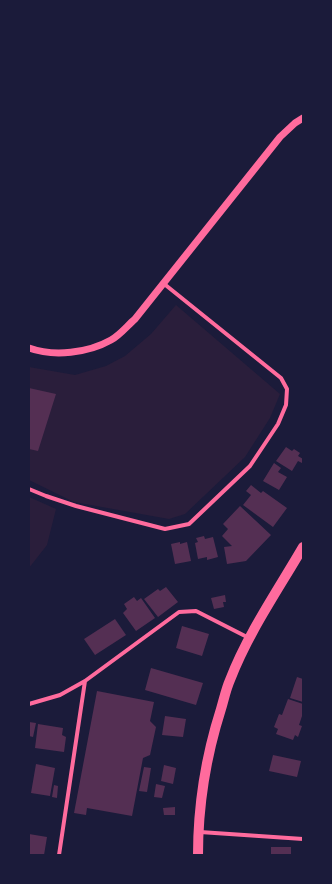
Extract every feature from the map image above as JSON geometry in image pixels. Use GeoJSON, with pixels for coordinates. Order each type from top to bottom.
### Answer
{"type":"FeatureCollection","features":[{"type":"Feature","properties":{"kind":"main road"},"geometry":{"type":"LineString","coordinates":[[198,855],[198,832],[204,781],[214,730],[230,680],[249,638],[303,547]]}},
{"type":"Feature","properties":{"kind":"street"},"geometry":{"type":"LineString","coordinates":[[29,348],[53,353],[73,352],[93,348],[112,339],[135,319],[280,137],[295,123],[303,118]]}},
{"type":"Feature","properties":{"kind":"street"},"geometry":{"type":"LineString","coordinates":[[29,489],[76,506],[165,529],[188,524],[250,466],[278,424],[286,405],[287,389],[281,378],[163,283]]}},
{"type":"Feature","properties":{"kind":"street"},"geometry":{"type":"LineString","coordinates":[[29,704],[60,695],[85,681],[179,612],[196,611],[249,638]]}},
{"type":"Feature","properties":{"kind":"street"},"geometry":{"type":"LineString","coordinates":[[59,855],[85,681]]}},
{"type":"Feature","properties":{"kind":"street"},"geometry":{"type":"LineString","coordinates":[[198,832],[303,840]]}},
{"type":"Feature","properties":{"kind":"shaded area"},"geometry":{"type":"Polygon","coordinates":[[[176,305],[280,394],[270,418],[245,457],[185,514],[169,519],[74,502],[29,480],[29,367],[75,375],[106,366],[125,356],[151,334],[176,305]]]}},
{"type":"Feature","properties":{"kind":"shaded area"},"geometry":{"type":"Polygon","coordinates":[[[29,497],[56,509],[47,545],[29,568],[29,497]]]}},
{"type":"Feature","properties":{"kind":"building"},"geometry":{"type":"Polygon","coordinates":[[[29,388],[56,394],[38,451],[29,449],[29,388]]]}},
{"type":"Feature","properties":{"kind":"building"},"geometry":{"type":"Polygon","coordinates":[[[286,447],[292,451],[294,449],[300,453],[298,456],[303,459],[302,463],[298,461],[292,471],[276,461],[286,447]]]}},
{"type":"Feature","properties":{"kind":"building"},"geometry":{"type":"Polygon","coordinates":[[[274,463],[281,468],[278,472],[287,477],[279,490],[263,481],[274,463]]]}},
{"type":"Feature","properties":{"kind":"building"},"geometry":{"type":"Polygon","coordinates":[[[251,485],[261,493],[263,491],[287,508],[273,527],[243,505],[251,495],[246,491],[251,485]]]}},
{"type":"Feature","properties":{"kind":"building"},"geometry":{"type":"Polygon","coordinates":[[[240,506],[271,535],[246,561],[227,564],[224,547],[232,546],[222,536],[228,529],[223,524],[240,506]]]}},
{"type":"Feature","properties":{"kind":"building"},"geometry":{"type":"Polygon","coordinates":[[[204,536],[205,539],[213,537],[218,557],[207,560],[207,557],[198,559],[195,543],[198,542],[196,538],[204,536]]]}},
{"type":"Feature","properties":{"kind":"building"},"geometry":{"type":"Polygon","coordinates":[[[180,542],[180,544],[187,542],[191,561],[175,564],[171,544],[180,542]]]}},
{"type":"Feature","properties":{"kind":"building"},"geometry":{"type":"Polygon","coordinates":[[[166,587],[178,602],[158,617],[144,599],[158,589],[160,591],[166,587]]]}},
{"type":"Feature","properties":{"kind":"building"},"geometry":{"type":"Polygon","coordinates":[[[225,595],[226,602],[223,602],[224,607],[214,609],[211,598],[225,595]]]}},
{"type":"Feature","properties":{"kind":"building"},"geometry":{"type":"Polygon","coordinates":[[[134,597],[137,601],[141,598],[155,618],[136,631],[123,613],[127,609],[124,604],[134,597]]]}},
{"type":"Feature","properties":{"kind":"building"},"geometry":{"type":"Polygon","coordinates":[[[115,619],[126,635],[95,655],[84,639],[115,619]]]}},
{"type":"Feature","properties":{"kind":"building"},"geometry":{"type":"Polygon","coordinates":[[[182,626],[209,634],[202,656],[176,648],[182,626]]]}},
{"type":"Feature","properties":{"kind":"building"},"geometry":{"type":"Polygon","coordinates":[[[151,668],[203,683],[196,705],[145,690],[151,668]]]}},
{"type":"Feature","properties":{"kind":"building"},"geometry":{"type":"Polygon","coordinates":[[[297,677],[303,679],[303,702],[290,698],[297,677]]]}},
{"type":"Feature","properties":{"kind":"building"},"geometry":{"type":"Polygon","coordinates":[[[97,691],[154,702],[150,721],[156,727],[150,755],[143,758],[132,816],[87,808],[86,815],[74,813],[97,691]]]}},
{"type":"Feature","properties":{"kind":"building"},"geometry":{"type":"Polygon","coordinates":[[[288,699],[303,704],[303,713],[299,725],[302,726],[298,737],[295,735],[293,740],[276,734],[278,729],[274,727],[279,714],[282,715],[288,699]]]}},
{"type":"Feature","properties":{"kind":"building"},"geometry":{"type":"Polygon","coordinates":[[[165,716],[186,719],[183,737],[162,735],[165,716]]]}},
{"type":"Feature","properties":{"kind":"building"},"geometry":{"type":"Polygon","coordinates":[[[29,722],[36,723],[33,737],[29,736],[29,722]]]}},
{"type":"Feature","properties":{"kind":"building"},"geometry":{"type":"Polygon","coordinates":[[[38,724],[63,728],[62,735],[66,737],[64,752],[35,748],[38,724]]]}},
{"type":"Feature","properties":{"kind":"building"},"geometry":{"type":"Polygon","coordinates":[[[273,755],[301,761],[297,777],[269,771],[273,755]]]}},
{"type":"Feature","properties":{"kind":"building"},"geometry":{"type":"Polygon","coordinates":[[[36,764],[55,768],[50,796],[31,793],[36,764]]]}},
{"type":"Feature","properties":{"kind":"building"},"geometry":{"type":"Polygon","coordinates":[[[164,765],[176,768],[173,784],[161,781],[164,765]]]}},
{"type":"Feature","properties":{"kind":"building"},"geometry":{"type":"Polygon","coordinates":[[[144,767],[151,768],[147,792],[139,791],[144,767]]]}},
{"type":"Feature","properties":{"kind":"building"},"geometry":{"type":"Polygon","coordinates":[[[156,784],[165,786],[162,798],[154,797],[156,784]]]}},
{"type":"Feature","properties":{"kind":"building"},"geometry":{"type":"Polygon","coordinates":[[[54,785],[58,786],[57,798],[52,797],[54,785]]]}},
{"type":"Feature","properties":{"kind":"building"},"geometry":{"type":"Polygon","coordinates":[[[175,807],[175,815],[164,815],[163,808],[175,807]]]}},
{"type":"Feature","properties":{"kind":"building"},"geometry":{"type":"Polygon","coordinates":[[[29,834],[47,837],[44,855],[29,855],[29,834]]]}},
{"type":"Feature","properties":{"kind":"building"},"geometry":{"type":"Polygon","coordinates":[[[271,847],[291,847],[291,855],[271,855],[271,847]]]}}]}
